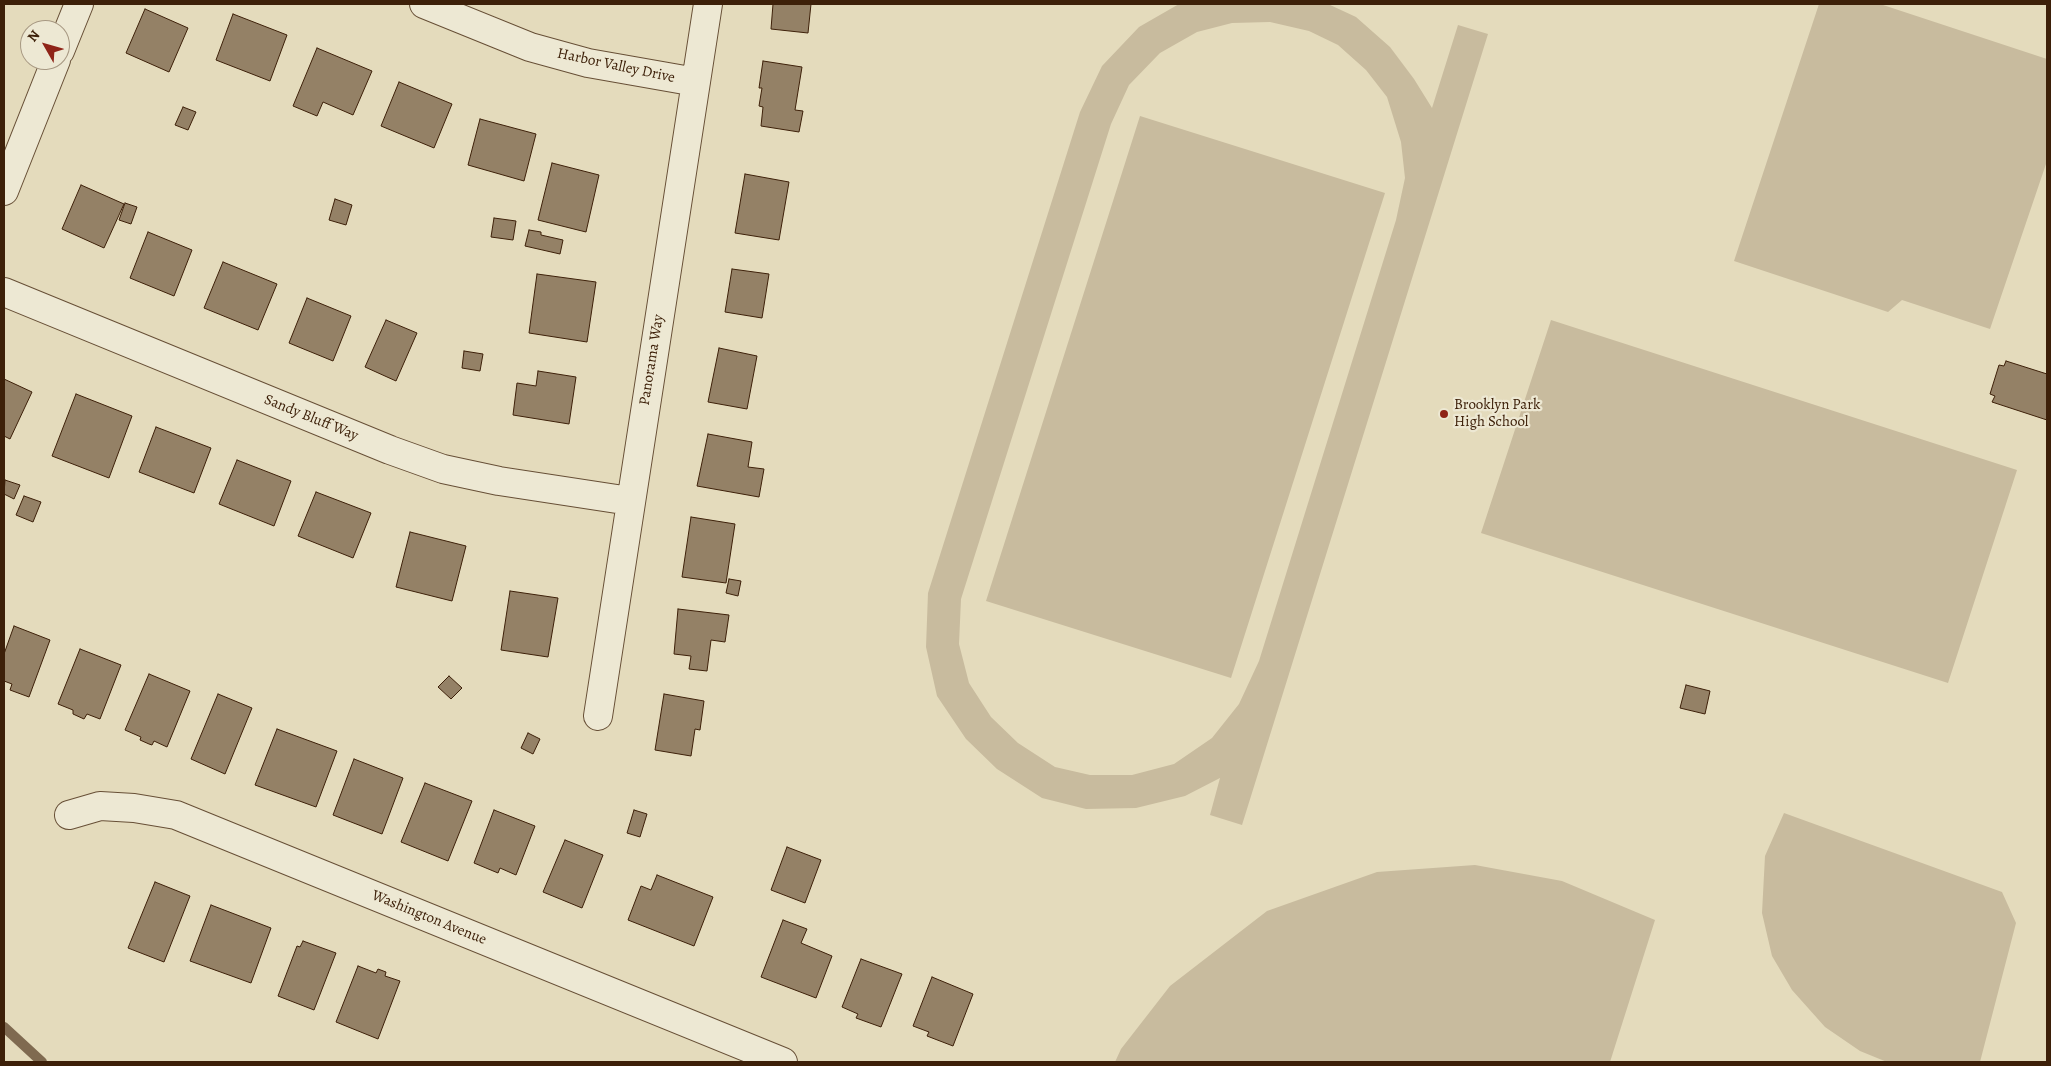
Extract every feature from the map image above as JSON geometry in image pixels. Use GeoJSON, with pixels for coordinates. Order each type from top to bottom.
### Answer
{"type":"FeatureCollection","features":[{"type":"Feature","properties":{"kind":"street"},"geometry":{"type":"LineString","coordinates":[[70,26],[79,4]]}},
{"type":"Feature","properties":{"kind":"street","name":"Harbor Valley Drive"},"geometry":{"type":"LineString","coordinates":[[424,4],[530,47],[588,64],[696,82]]}},
{"type":"Feature","properties":{"kind":"street","name":"Panorama Way"},"geometry":{"type":"LineString","coordinates":[[598,716],[708,4]]}},
{"type":"Feature","properties":{"kind":"street"},"geometry":{"type":"LineString","coordinates":[[4,191],[52,70]]}},
{"type":"Feature","properties":{"kind":"street","name":"Sandy Bluff Way"},"geometry":{"type":"LineString","coordinates":[[4,292],[390,450],[443,469],[499,481],[630,501]]}},
{"type":"Feature","properties":{"kind":"street","name":"Washington Avenue"},"geometry":{"type":"LineString","coordinates":[[69,815],[100,806],[134,808],[176,815],[783,1062]]}},
{"type":"Feature","properties":{"kind":"shaded area"},"geometry":{"type":"Polygon","coordinates":[[[1179,4],[1328,4],[1356,17],[1390,47],[1414,79],[1432,108],[1458,25],[1488,34],[1242,825],[1210,815],[1220,778],[1185,796],[1136,808],[1086,809],[1042,798],[997,769],[966,739],[937,696],[926,647],[928,593],[1080,112],[1102,66],[1139,27],[1179,4]],[[1270,22],[1232,23],[1197,32],[1160,53],[1129,85],[1111,124],[961,599],[959,644],[969,683],[991,717],[1018,743],[1055,767],[1090,775],[1132,775],[1174,764],[1212,738],[1239,704],[1259,661],[1396,220],[1405,178],[1401,142],[1387,97],[1366,70],[1338,45],[1309,31],[1270,22]]]}},
{"type":"Feature","properties":{"kind":"shaded area"},"geometry":{"type":"Polygon","coordinates":[[[1819,4],[1880,4],[2047,59],[2047,161],[1990,329],[1902,300],[1888,312],[1734,261],[1819,4]]]}},
{"type":"Feature","properties":{"kind":"shaded area"},"geometry":{"type":"Polygon","coordinates":[[[1140,116],[1385,193],[1231,678],[986,601],[1140,116]]]}},
{"type":"Feature","properties":{"kind":"shaded area"},"geometry":{"type":"Polygon","coordinates":[[[1551,320],[2017,470],[1948,683],[1481,533],[1551,320]]]}},
{"type":"Feature","properties":{"kind":"shaded area"},"geometry":{"type":"Polygon","coordinates":[[[1784,813],[2002,892],[2016,923],[1980,1062],[1887,1062],[1860,1051],[1825,1027],[1792,990],[1772,956],[1762,913],[1765,856],[1784,813]]]}},
{"type":"Feature","properties":{"kind":"shaded area"},"geometry":{"type":"Polygon","coordinates":[[[1475,865],[1562,881],[1655,920],[1610,1062],[1115,1062],[1121,1049],[1170,986],[1267,911],[1377,872],[1475,865]]]}},
{"type":"Feature","properties":{"kind":"building"},"geometry":{"type":"Polygon","coordinates":[[[773,4],[811,4],[808,33],[771,29],[773,4]]]}},
{"type":"Feature","properties":{"kind":"building"},"geometry":{"type":"Polygon","coordinates":[[[145,9],[188,28],[169,72],[126,53],[145,9]]]}},
{"type":"Feature","properties":{"kind":"building"},"geometry":{"type":"Polygon","coordinates":[[[233,14],[287,35],[270,81],[216,60],[233,14]]]}},
{"type":"Feature","properties":{"kind":"building"},"geometry":{"type":"Polygon","coordinates":[[[317,48],[372,71],[353,115],[323,102],[317,116],[293,106],[317,48]]]}},
{"type":"Feature","properties":{"kind":"building"},"geometry":{"type":"Polygon","coordinates":[[[763,61],[802,67],[795,110],[803,111],[799,132],[761,126],[763,107],[759,106],[762,88],[759,88],[763,61]]]}},
{"type":"Feature","properties":{"kind":"building"},"geometry":{"type":"Polygon","coordinates":[[[399,82],[452,104],[434,148],[381,126],[399,82]]]}},
{"type":"Feature","properties":{"kind":"building"},"geometry":{"type":"Polygon","coordinates":[[[183,107],[196,112],[188,130],[175,125],[183,107]]]}},
{"type":"Feature","properties":{"kind":"building"},"geometry":{"type":"Polygon","coordinates":[[[480,119],[536,134],[524,181],[468,165],[480,119]]]}},
{"type":"Feature","properties":{"kind":"building"},"geometry":{"type":"Polygon","coordinates":[[[552,163],[599,175],[586,232],[538,220],[552,163]]]}},
{"type":"Feature","properties":{"kind":"building"},"geometry":{"type":"Polygon","coordinates":[[[745,174],[789,182],[779,240],[735,233],[745,174]]]}},
{"type":"Feature","properties":{"kind":"building"},"geometry":{"type":"Polygon","coordinates":[[[81,185],[124,204],[104,248],[62,229],[81,185]]]}},
{"type":"Feature","properties":{"kind":"building"},"geometry":{"type":"Polygon","coordinates":[[[335,199],[352,205],[346,225],[329,220],[335,199]]]}},
{"type":"Feature","properties":{"kind":"building"},"geometry":{"type":"Polygon","coordinates":[[[125,203],[137,207],[131,224],[119,220],[125,203]]]}},
{"type":"Feature","properties":{"kind":"building"},"geometry":{"type":"Polygon","coordinates":[[[494,218],[516,221],[513,240],[491,237],[494,218]]]}},
{"type":"Feature","properties":{"kind":"building"},"geometry":{"type":"Polygon","coordinates":[[[529,230],[563,240],[560,254],[525,246],[529,230]]]}},
{"type":"Feature","properties":{"kind":"building"},"geometry":{"type":"Polygon","coordinates":[[[148,232],[192,250],[174,296],[130,278],[148,232]]]}},
{"type":"Feature","properties":{"kind":"building"},"geometry":{"type":"Polygon","coordinates":[[[223,262],[277,284],[258,330],[204,308],[223,262]]]}},
{"type":"Feature","properties":{"kind":"building"},"geometry":{"type":"Polygon","coordinates":[[[732,269],[769,274],[762,318],[725,312],[732,269]]]}},
{"type":"Feature","properties":{"kind":"building"},"geometry":{"type":"Polygon","coordinates":[[[537,274],[596,282],[587,342],[529,333],[537,274]]]}},
{"type":"Feature","properties":{"kind":"building"},"geometry":{"type":"Polygon","coordinates":[[[307,298],[351,316],[333,361],[289,343],[307,298]]]}},
{"type":"Feature","properties":{"kind":"building"},"geometry":{"type":"Polygon","coordinates":[[[386,320],[417,333],[396,381],[365,367],[386,320]]]}},
{"type":"Feature","properties":{"kind":"building"},"geometry":{"type":"Polygon","coordinates":[[[719,348],[757,356],[747,409],[708,402],[719,348]]]}},
{"type":"Feature","properties":{"kind":"building"},"geometry":{"type":"Polygon","coordinates":[[[464,351],[483,354],[480,371],[462,368],[464,351]]]}},
{"type":"Feature","properties":{"kind":"building"},"geometry":{"type":"Polygon","coordinates":[[[2006,361],[2047,374],[2047,420],[1992,402],[1995,396],[1990,394],[1999,365],[2004,366],[2006,361]]]}},
{"type":"Feature","properties":{"kind":"building"},"geometry":{"type":"Polygon","coordinates":[[[538,371],[576,377],[569,424],[513,415],[517,383],[536,386],[538,371]]]}},
{"type":"Feature","properties":{"kind":"building"},"geometry":{"type":"Polygon","coordinates":[[[4,379],[32,392],[10,439],[4,436],[4,379]]]}},
{"type":"Feature","properties":{"kind":"building"},"geometry":{"type":"Polygon","coordinates":[[[76,394],[132,416],[109,478],[52,456],[76,394]]]}},
{"type":"Feature","properties":{"kind":"building"},"geometry":{"type":"Polygon","coordinates":[[[156,427],[211,448],[194,493],[139,472],[156,427]]]}},
{"type":"Feature","properties":{"kind":"building"},"geometry":{"type":"Polygon","coordinates":[[[708,434],[752,442],[748,467],[764,469],[759,497],[697,486],[708,434]]]}},
{"type":"Feature","properties":{"kind":"building"},"geometry":{"type":"Polygon","coordinates":[[[237,460],[291,481],[274,526],[219,504],[237,460]]]}},
{"type":"Feature","properties":{"kind":"building"},"geometry":{"type":"Polygon","coordinates":[[[5,480],[20,485],[14,499],[4,494],[5,480]]]}},
{"type":"Feature","properties":{"kind":"building"},"geometry":{"type":"Polygon","coordinates":[[[316,492],[371,513],[353,558],[298,536],[316,492]]]}},
{"type":"Feature","properties":{"kind":"building"},"geometry":{"type":"Polygon","coordinates":[[[24,496],[41,502],[33,522],[16,515],[24,496]]]}},
{"type":"Feature","properties":{"kind":"building"},"geometry":{"type":"Polygon","coordinates":[[[691,517],[735,524],[726,583],[682,577],[691,517]]]}},
{"type":"Feature","properties":{"kind":"building"},"geometry":{"type":"Polygon","coordinates":[[[410,532],[466,546],[452,601],[396,587],[410,532]]]}},
{"type":"Feature","properties":{"kind":"building"},"geometry":{"type":"Polygon","coordinates":[[[729,579],[741,581],[738,596],[726,593],[729,579]]]}},
{"type":"Feature","properties":{"kind":"building"},"geometry":{"type":"Polygon","coordinates":[[[510,591],[558,598],[548,657],[501,650],[510,591]]]}},
{"type":"Feature","properties":{"kind":"building"},"geometry":{"type":"Polygon","coordinates":[[[678,609],[729,615],[725,642],[711,640],[707,671],[689,669],[691,656],[674,654],[678,609]]]}},
{"type":"Feature","properties":{"kind":"building"},"geometry":{"type":"Polygon","coordinates":[[[14,626],[50,640],[29,697],[10,690],[12,684],[4,681],[4,654],[14,626]]]}},
{"type":"Feature","properties":{"kind":"building"},"geometry":{"type":"Polygon","coordinates":[[[80,649],[121,665],[100,719],[87,714],[84,719],[73,714],[73,710],[58,704],[80,649]]]}},
{"type":"Feature","properties":{"kind":"building"},"geometry":{"type":"Polygon","coordinates":[[[149,674],[190,691],[167,747],[154,741],[152,745],[149,744],[140,740],[141,737],[125,730],[149,674]]]}},
{"type":"Feature","properties":{"kind":"building"},"geometry":{"type":"Polygon","coordinates":[[[449,676],[462,688],[451,699],[438,687],[449,676]]]}},
{"type":"Feature","properties":{"kind":"building"},"geometry":{"type":"Polygon","coordinates":[[[1686,685],[1710,691],[1705,714],[1680,708],[1686,685]]]}},
{"type":"Feature","properties":{"kind":"building"},"geometry":{"type":"Polygon","coordinates":[[[218,694],[252,708],[225,774],[191,759],[218,694]]]}},
{"type":"Feature","properties":{"kind":"building"},"geometry":{"type":"Polygon","coordinates":[[[664,694],[704,701],[700,730],[695,729],[691,756],[655,750],[664,694]]]}},
{"type":"Feature","properties":{"kind":"building"},"geometry":{"type":"Polygon","coordinates":[[[277,729],[337,751],[316,807],[255,785],[277,729]]]}},
{"type":"Feature","properties":{"kind":"building"},"geometry":{"type":"Polygon","coordinates":[[[528,733],[540,739],[533,754],[521,748],[528,733]]]}},
{"type":"Feature","properties":{"kind":"building"},"geometry":{"type":"Polygon","coordinates":[[[354,759],[403,778],[382,834],[333,815],[354,759]]]}},
{"type":"Feature","properties":{"kind":"building"},"geometry":{"type":"Polygon","coordinates":[[[425,783],[472,801],[448,861],[401,842],[425,783]]]}},
{"type":"Feature","properties":{"kind":"building"},"geometry":{"type":"Polygon","coordinates":[[[494,810],[535,826],[516,875],[500,868],[498,873],[474,863],[494,810]]]}},
{"type":"Feature","properties":{"kind":"building"},"geometry":{"type":"Polygon","coordinates":[[[634,810],[647,814],[640,837],[627,833],[634,810]]]}},
{"type":"Feature","properties":{"kind":"building"},"geometry":{"type":"Polygon","coordinates":[[[565,840],[603,855],[582,908],[543,892],[565,840]]]}},
{"type":"Feature","properties":{"kind":"building"},"geometry":{"type":"Polygon","coordinates":[[[787,847],[821,860],[805,903],[771,890],[787,847]]]}},
{"type":"Feature","properties":{"kind":"building"},"geometry":{"type":"Polygon","coordinates":[[[657,875],[713,897],[694,946],[628,920],[641,886],[651,890],[657,875]]]}},
{"type":"Feature","properties":{"kind":"building"},"geometry":{"type":"Polygon","coordinates":[[[155,882],[190,896],[164,962],[128,948],[155,882]]]}},
{"type":"Feature","properties":{"kind":"building"},"geometry":{"type":"Polygon","coordinates":[[[211,905],[271,928],[251,983],[190,961],[211,905]]]}},
{"type":"Feature","properties":{"kind":"building"},"geometry":{"type":"Polygon","coordinates":[[[783,920],[807,929],[801,943],[832,956],[816,998],[761,977],[783,920]]]}},
{"type":"Feature","properties":{"kind":"building"},"geometry":{"type":"Polygon","coordinates":[[[303,941],[336,953],[314,1010],[278,996],[297,946],[300,947],[303,941]]]}},
{"type":"Feature","properties":{"kind":"building"},"geometry":{"type":"Polygon","coordinates":[[[861,959],[902,974],[881,1027],[856,1018],[858,1014],[842,1007],[861,959]]]}},
{"type":"Feature","properties":{"kind":"building"},"geometry":{"type":"Polygon","coordinates":[[[358,966],[376,973],[378,969],[386,972],[385,976],[400,981],[378,1039],[336,1022],[358,966]]]}},
{"type":"Feature","properties":{"kind":"building"},"geometry":{"type":"Polygon","coordinates":[[[932,977],[973,994],[953,1046],[927,1036],[929,1032],[913,1026],[932,977]]]}},
{"type":"Feature","properties":{"kind":"waterway"},"geometry":{"type":"LineString","coordinates":[[4,1027],[42,1062]]}},
{"type":"Feature","properties":{"kind":"place","name":"Brooklyn Park High School"},"geometry":{"type":"Point","coordinates":[1444,414]}}]}
